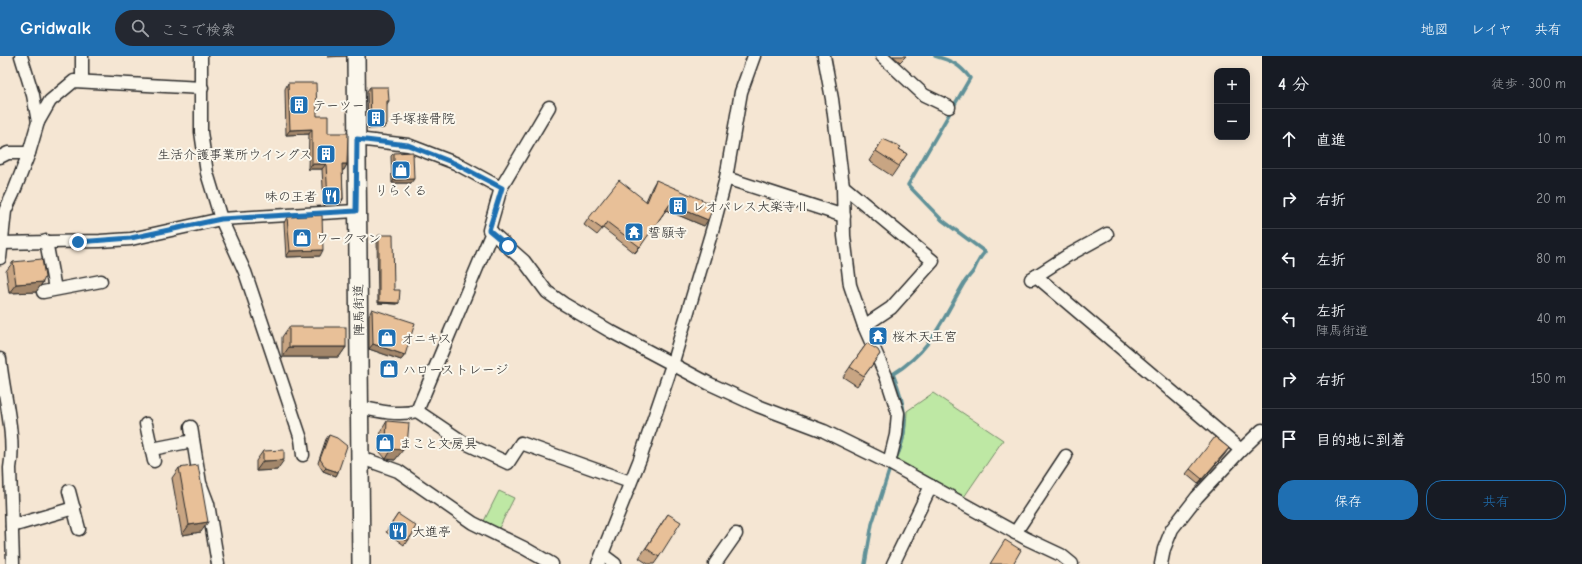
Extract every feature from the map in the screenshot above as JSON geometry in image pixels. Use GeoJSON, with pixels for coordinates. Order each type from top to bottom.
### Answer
{"type":"FeatureCollection","features":[{"type":"Feature","properties":{"kind":"main road","name":"陣馬街道"},"geometry":{"type":"LineString","coordinates":[[356,56],[356,211],[361,564]]}},
{"type":"Feature","properties":{"kind":"street"},"geometry":{"type":"LineString","coordinates":[[21,56],[33,95],[38,122]]}},
{"type":"Feature","properties":{"kind":"street"},"geometry":{"type":"LineString","coordinates":[[82,56],[82,81]]}},
{"type":"Feature","properties":{"kind":"street"},"geometry":{"type":"LineString","coordinates":[[201,56],[201,132],[207,173],[221,219],[245,272],[298,432],[303,455]]}},
{"type":"Feature","properties":{"kind":"street"},"geometry":{"type":"LineString","coordinates":[[824,56],[832,99],[843,186],[844,236],[850,285],[864,326],[886,376],[898,412],[896,435],[889,463]]}},
{"type":"Feature","properties":{"kind":"street"},"geometry":{"type":"LineString","coordinates":[[882,56],[924,95],[949,108]]}},
{"type":"Feature","properties":{"kind":"street"},"geometry":{"type":"LineString","coordinates":[[615,564],[601,559],[640,459],[672,365],[714,224],[726,178],[741,92],[750,58]]}},
{"type":"Feature","properties":{"kind":"street"},"geometry":{"type":"LineString","coordinates":[[0,258],[5,211],[14,194],[29,153],[38,122],[50,101],[74,81],[202,88]]}},
{"type":"Feature","properties":{"kind":"street"},"geometry":{"type":"LineString","coordinates":[[549,107],[502,188],[489,230],[524,261],[548,292],[592,320],[672,365],[758,406],[824,431],[889,463],[1015,533],[1061,556],[1072,564]]}},
{"type":"Feature","properties":{"kind":"street"},"geometry":{"type":"LineString","coordinates":[[357,139],[408,145],[454,163],[502,188]]}},
{"type":"Feature","properties":{"kind":"street"},"geometry":{"type":"LineString","coordinates":[[0,157],[8,153],[29,153]]}},
{"type":"Feature","properties":{"kind":"street"},"geometry":{"type":"LineString","coordinates":[[726,178],[844,216]]}},
{"type":"Feature","properties":{"kind":"street"},"geometry":{"type":"LineString","coordinates":[[843,186],[933,260],[890,308],[864,326]]}},
{"type":"Feature","properties":{"kind":"street"},"geometry":{"type":"LineString","coordinates":[[1,242],[100,241],[131,238],[221,219],[356,211]]}},
{"type":"Feature","properties":{"kind":"street"},"geometry":{"type":"LineString","coordinates":[[417,411],[492,232]]}},
{"type":"Feature","properties":{"kind":"street"},"geometry":{"type":"LineString","coordinates":[[1107,234],[1082,247],[1034,278],[1241,450]]}},
{"type":"Feature","properties":{"kind":"street"},"geometry":{"type":"LineString","coordinates":[[46,241],[55,289]]}},
{"type":"Feature","properties":{"kind":"street"},"geometry":{"type":"LineString","coordinates":[[43,292],[100,281]]}},
{"type":"Feature","properties":{"kind":"street"},"geometry":{"type":"LineString","coordinates":[[0,366],[9,417],[12,459],[10,468],[13,564]]}},
{"type":"Feature","properties":{"kind":"street"},"geometry":{"type":"LineString","coordinates":[[359,407],[390,412],[417,411],[462,442],[508,463],[521,443],[630,482]]}},
{"type":"Feature","properties":{"kind":"street"},"geometry":{"type":"LineString","coordinates":[[146,424],[154,461]]}},
{"type":"Feature","properties":{"kind":"street"},"geometry":{"type":"LineString","coordinates":[[191,427],[200,483],[208,504],[218,564]]}},
{"type":"Feature","properties":{"kind":"street"},"geometry":{"type":"LineString","coordinates":[[1161,564],[1164,549],[1172,528],[1198,496],[1241,450],[1261,433]]}},
{"type":"Feature","properties":{"kind":"street"},"geometry":{"type":"LineString","coordinates":[[152,449],[193,441]]}},
{"type":"Feature","properties":{"kind":"street"},"geometry":{"type":"LineString","coordinates":[[1015,533],[1066,456]]}},
{"type":"Feature","properties":{"kind":"street"},"geometry":{"type":"LineString","coordinates":[[360,457],[398,471],[473,524],[524,548],[552,564]]}},
{"type":"Feature","properties":{"kind":"street"},"geometry":{"type":"LineString","coordinates":[[0,463],[12,459]]}},
{"type":"Feature","properties":{"kind":"street"},"geometry":{"type":"LineString","coordinates":[[893,564],[931,486]]}},
{"type":"Feature","properties":{"kind":"street"},"geometry":{"type":"LineString","coordinates":[[69,491],[79,529]]}},
{"type":"Feature","properties":{"kind":"street"},"geometry":{"type":"LineString","coordinates":[[12,526],[74,508]]}},
{"type":"Feature","properties":{"kind":"street"},"geometry":{"type":"LineString","coordinates":[[715,564],[736,534]]}},
{"type":"Feature","properties":{"kind":"green space"},"geometry":{"type":"Polygon","coordinates":[[[933,393],[1003,440],[964,497],[897,459],[906,430],[907,411],[933,393]]]}},
{"type":"Feature","properties":{"kind":"green space"},"geometry":{"type":"Polygon","coordinates":[[[499,491],[514,498],[499,528],[484,521],[499,491]]]}},
{"type":"Feature","properties":{"kind":"building"},"geometry":{"type":"Polygon","coordinates":[[[288,83],[316,83],[317,116],[328,116],[328,133],[348,133],[347,164],[342,164],[343,199],[328,200],[326,164],[312,164],[312,129],[290,130],[288,83]]]}},
{"type":"Feature","properties":{"kind":"building"},"geometry":{"type":"Polygon","coordinates":[[[370,87],[388,87],[389,101],[387,101],[387,125],[371,125],[370,87]]]}},
{"type":"Feature","properties":{"kind":"building"},"geometry":{"type":"Polygon","coordinates":[[[883,139],[901,147],[899,149],[907,154],[899,166],[876,151],[883,139]]]}},
{"type":"Feature","properties":{"kind":"building","name":"りらくる"},"geometry":{"type":"Polygon","coordinates":[[[413,152],[414,179],[394,180],[394,153],[413,152]]]}},
{"type":"Feature","properties":{"kind":"building"},"geometry":{"type":"Polygon","coordinates":[[[619,180],[647,202],[656,180],[714,205],[708,220],[670,204],[640,247],[607,222],[602,229],[588,219],[619,180]]]}},
{"type":"Feature","properties":{"kind":"building","name":"ワークマン"},"geometry":{"type":"Polygon","coordinates":[[[322,215],[323,250],[290,251],[287,217],[322,215]]]}},
{"type":"Feature","properties":{"kind":"building"},"geometry":{"type":"Polygon","coordinates":[[[379,235],[393,235],[394,290],[400,290],[399,303],[379,302],[379,235]]]}},
{"type":"Feature","properties":{"kind":"building"},"geometry":{"type":"Polygon","coordinates":[[[42,259],[45,277],[43,282],[16,284],[13,262],[42,259]]]}},
{"type":"Feature","properties":{"kind":"building","name":"オニキス"},"geometry":{"type":"Polygon","coordinates":[[[372,309],[415,323],[405,355],[373,344],[372,309]]]}},
{"type":"Feature","properties":{"kind":"building"},"geometry":{"type":"Polygon","coordinates":[[[289,327],[346,327],[346,347],[289,347],[289,327]]]}},
{"type":"Feature","properties":{"kind":"building"},"geometry":{"type":"Polygon","coordinates":[[[867,343],[878,350],[880,354],[864,376],[850,367],[867,343]]]}},
{"type":"Feature","properties":{"kind":"building"},"geometry":{"type":"Polygon","coordinates":[[[387,421],[409,423],[407,445],[402,444],[402,450],[392,449],[386,441],[387,421]]]}},
{"type":"Feature","properties":{"kind":"building"},"geometry":{"type":"Polygon","coordinates":[[[329,435],[337,438],[347,446],[338,472],[326,468],[320,459],[329,435]]]}},
{"type":"Feature","properties":{"kind":"building"},"geometry":{"type":"Polygon","coordinates":[[[1215,437],[1229,448],[1202,479],[1190,469],[1215,437]]]}},
{"type":"Feature","properties":{"kind":"building"},"geometry":{"type":"Polygon","coordinates":[[[284,450],[284,460],[263,461],[263,451],[284,450]]]}},
{"type":"Feature","properties":{"kind":"building"},"geometry":{"type":"Polygon","coordinates":[[[198,465],[208,522],[189,525],[179,468],[198,465]]]}},
{"type":"Feature","properties":{"kind":"building"},"geometry":{"type":"Polygon","coordinates":[[[398,514],[416,526],[413,531],[414,532],[406,541],[388,529],[398,514]]]}},
{"type":"Feature","properties":{"kind":"building"},"geometry":{"type":"Polygon","coordinates":[[[668,514],[681,522],[659,557],[646,548],[668,514]]]}},
{"type":"Feature","properties":{"kind":"building"},"geometry":{"type":"Polygon","coordinates":[[[1005,540],[1021,550],[1013,564],[990,564],[1005,540]]]}},
{"type":"Feature","properties":{"kind":"waterway"},"geometry":{"type":"LineString","coordinates":[[895,460],[900,449],[905,427],[901,396],[893,374],[906,365],[927,344],[942,322],[964,283],[973,272],[985,252],[942,220],[908,185],[970,78],[955,64],[935,56]]}},
{"type":"Feature","properties":{"kind":"waterway"},"geometry":{"type":"LineString","coordinates":[[865,564],[872,524],[889,471]]}},
{"type":"Feature","properties":{"kind":"place","name":"テーツー"},"geometry":{"type":"Point","coordinates":[299,105]}},
{"type":"Feature","properties":{"kind":"place","name":"手塚接骨院"},"geometry":{"type":"Point","coordinates":[376,118]}},
{"type":"Feature","properties":{"kind":"place","name":"生活介護事業所ウイングス"},"geometry":{"type":"Point","coordinates":[326,154]}},
{"type":"Feature","properties":{"kind":"place","name":"りらくる"},"geometry":{"type":"Point","coordinates":[401,170]}},
{"type":"Feature","properties":{"kind":"place","name":"味の王者"},"geometry":{"type":"Point","coordinates":[331,196]}},
{"type":"Feature","properties":{"kind":"place","name":"レオパレス大楽寺Ⅱ"},"geometry":{"type":"Point","coordinates":[678,206]}},
{"type":"Feature","properties":{"kind":"place","name":"誓願寺"},"geometry":{"type":"Point","coordinates":[634,232]}},
{"type":"Feature","properties":{"kind":"place","name":"ワークマン"},"geometry":{"type":"Point","coordinates":[302,238]}},
{"type":"Feature","properties":{"kind":"place","name":"桜木天王宮"},"geometry":{"type":"Point","coordinates":[878,336]}},
{"type":"Feature","properties":{"kind":"place","name":"オニキス"},"geometry":{"type":"Point","coordinates":[387,338]}},
{"type":"Feature","properties":{"kind":"place","name":"ハローストレージ"},"geometry":{"type":"Point","coordinates":[389,369]}},
{"type":"Feature","properties":{"kind":"place","name":"まこと文房具"},"geometry":{"type":"Point","coordinates":[385,443]}},
{"type":"Feature","properties":{"kind":"place","name":"大進亭"},"geometry":{"type":"Point","coordinates":[398,531]}},
{"type":"Feature","properties":{"kind":"route"},"geometry":{"type":"LineString","coordinates":[[78,242],[131,238],[221,219],[356,211],[357,139],[408,145],[454,163],[502,188],[489,230],[508,246]]}}]}
